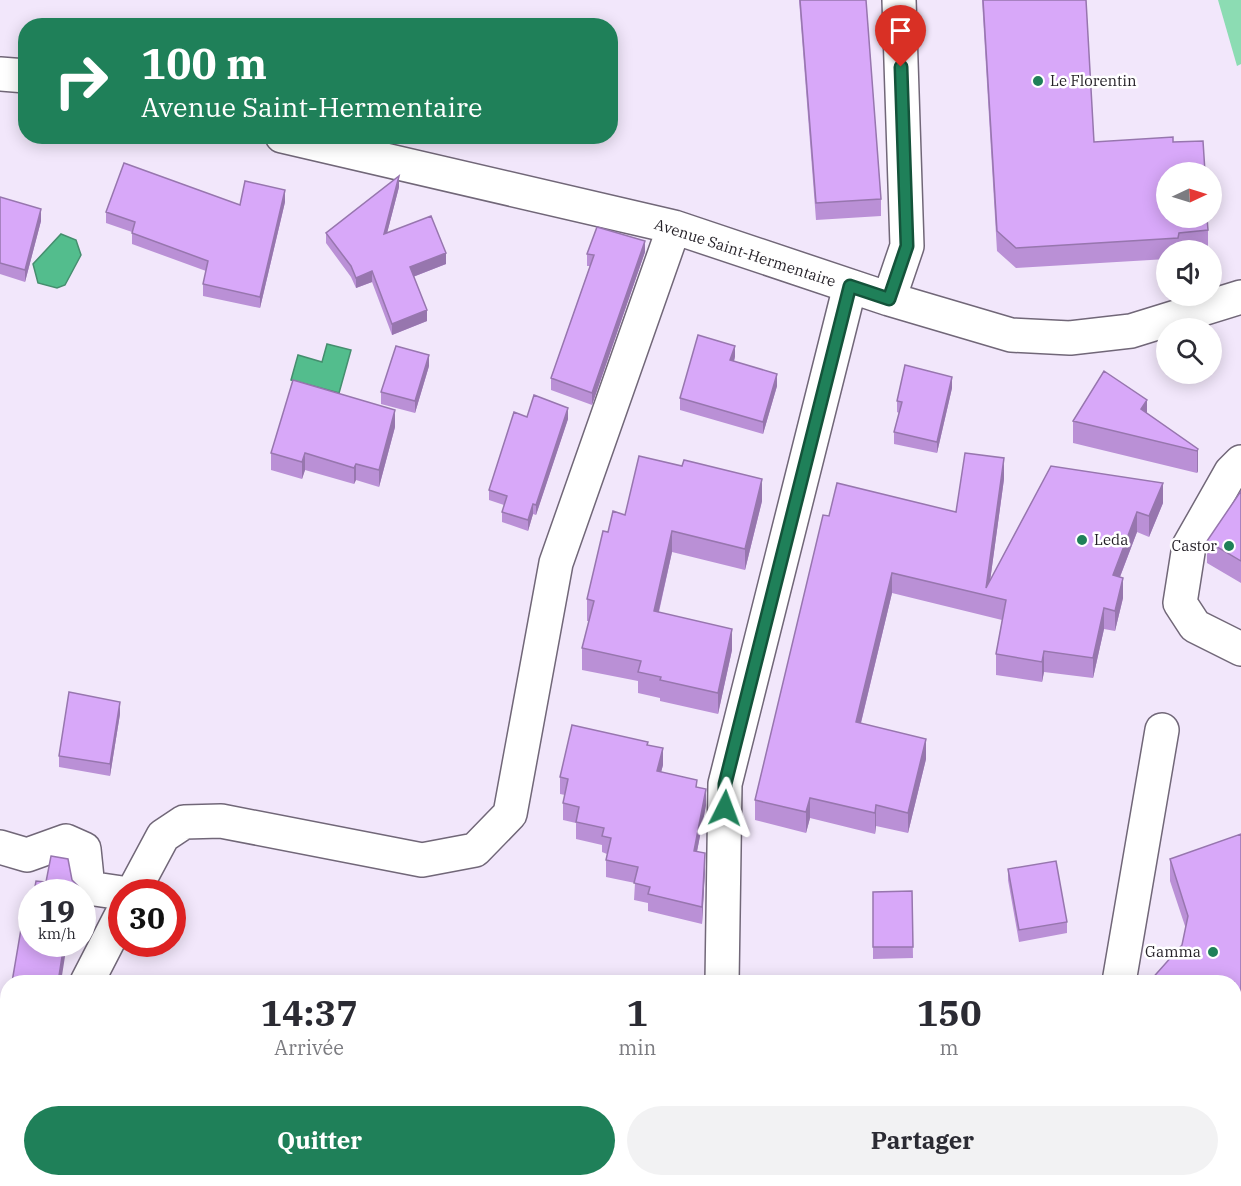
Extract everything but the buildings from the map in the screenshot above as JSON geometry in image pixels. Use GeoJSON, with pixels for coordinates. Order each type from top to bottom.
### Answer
{"type":"FeatureCollection","features":[{"type":"Feature","properties":{"kind":"street"},"geometry":{"type":"LineString","coordinates":[[889,299],[907,246],[899,0]]}},
{"type":"Feature","properties":{"kind":"street"},"geometry":{"type":"LineString","coordinates":[[0,74],[18,75]]}},
{"type":"Feature","properties":{"kind":"street","name":"Avenue Saint-Hermentaire"},"geometry":{"type":"LineString","coordinates":[[316,144],[674,227],[889,299],[1011,335],[1070,338],[1131,331],[1241,297]]}},
{"type":"Feature","properties":{"kind":"street"},"geometry":{"type":"LineString","coordinates":[[140,879],[163,836],[184,822],[221,821],[422,860],[475,850],[510,814],[556,563],[674,227]]}},
{"type":"Feature","properties":{"kind":"street"},"geometry":{"type":"LineString","coordinates":[[722,975],[725,784],[850,286]]}},
{"type":"Feature","properties":{"kind":"street"},"geometry":{"type":"LineString","coordinates":[[1241,462],[1231,472],[1189,546],[1180,603],[1196,626],[1241,649]]}},
{"type":"Feature","properties":{"kind":"street"},"geometry":{"type":"LineString","coordinates":[[1120,975],[1162,730]]}},
{"type":"Feature","properties":{"kind":"street"},"geometry":{"type":"LineString","coordinates":[[0,847],[27,855],[66,841],[84,849],[88,888],[108,891]]}},
{"type":"Feature","properties":{"kind":"street"},"geometry":{"type":"LineString","coordinates":[[91,975],[108,942]]}},
{"type":"Feature","properties":{"kind":"shaded area"},"geometry":{"type":"Polygon","coordinates":[[[1218,0],[1241,0],[1241,64],[1237,66],[1218,0]]]}},
{"type":"Feature","properties":{"kind":"shaded area"},"geometry":{"type":"Polygon","coordinates":[[[61,234],[76,240],[81,255],[65,285],[57,288],[38,283],[33,264],[61,234]]]}},
{"type":"Feature","properties":{"kind":"shaded area"},"geometry":{"type":"Polygon","coordinates":[[[327,344],[351,350],[339,393],[291,380],[298,355],[322,362],[327,344]]]}},
{"type":"Feature","properties":{"kind":"place","name":"Le Florentin"},"geometry":{"type":"Point","coordinates":[1038,81]}},
{"type":"Feature","properties":{"kind":"place","name":"Leda"},"geometry":{"type":"Point","coordinates":[1082,540]}},
{"type":"Feature","properties":{"kind":"place","name":"Castor"},"geometry":{"type":"Point","coordinates":[1229,546]}},
{"type":"Feature","properties":{"kind":"place","name":"Gamma"},"geometry":{"type":"Point","coordinates":[1213,952]}},
{"type":"Feature","properties":{"kind":"route"},"geometry":{"type":"LineString","coordinates":[[725,808],[725,784],[850,286],[889,299],[907,246],[901,67]]}}]}
